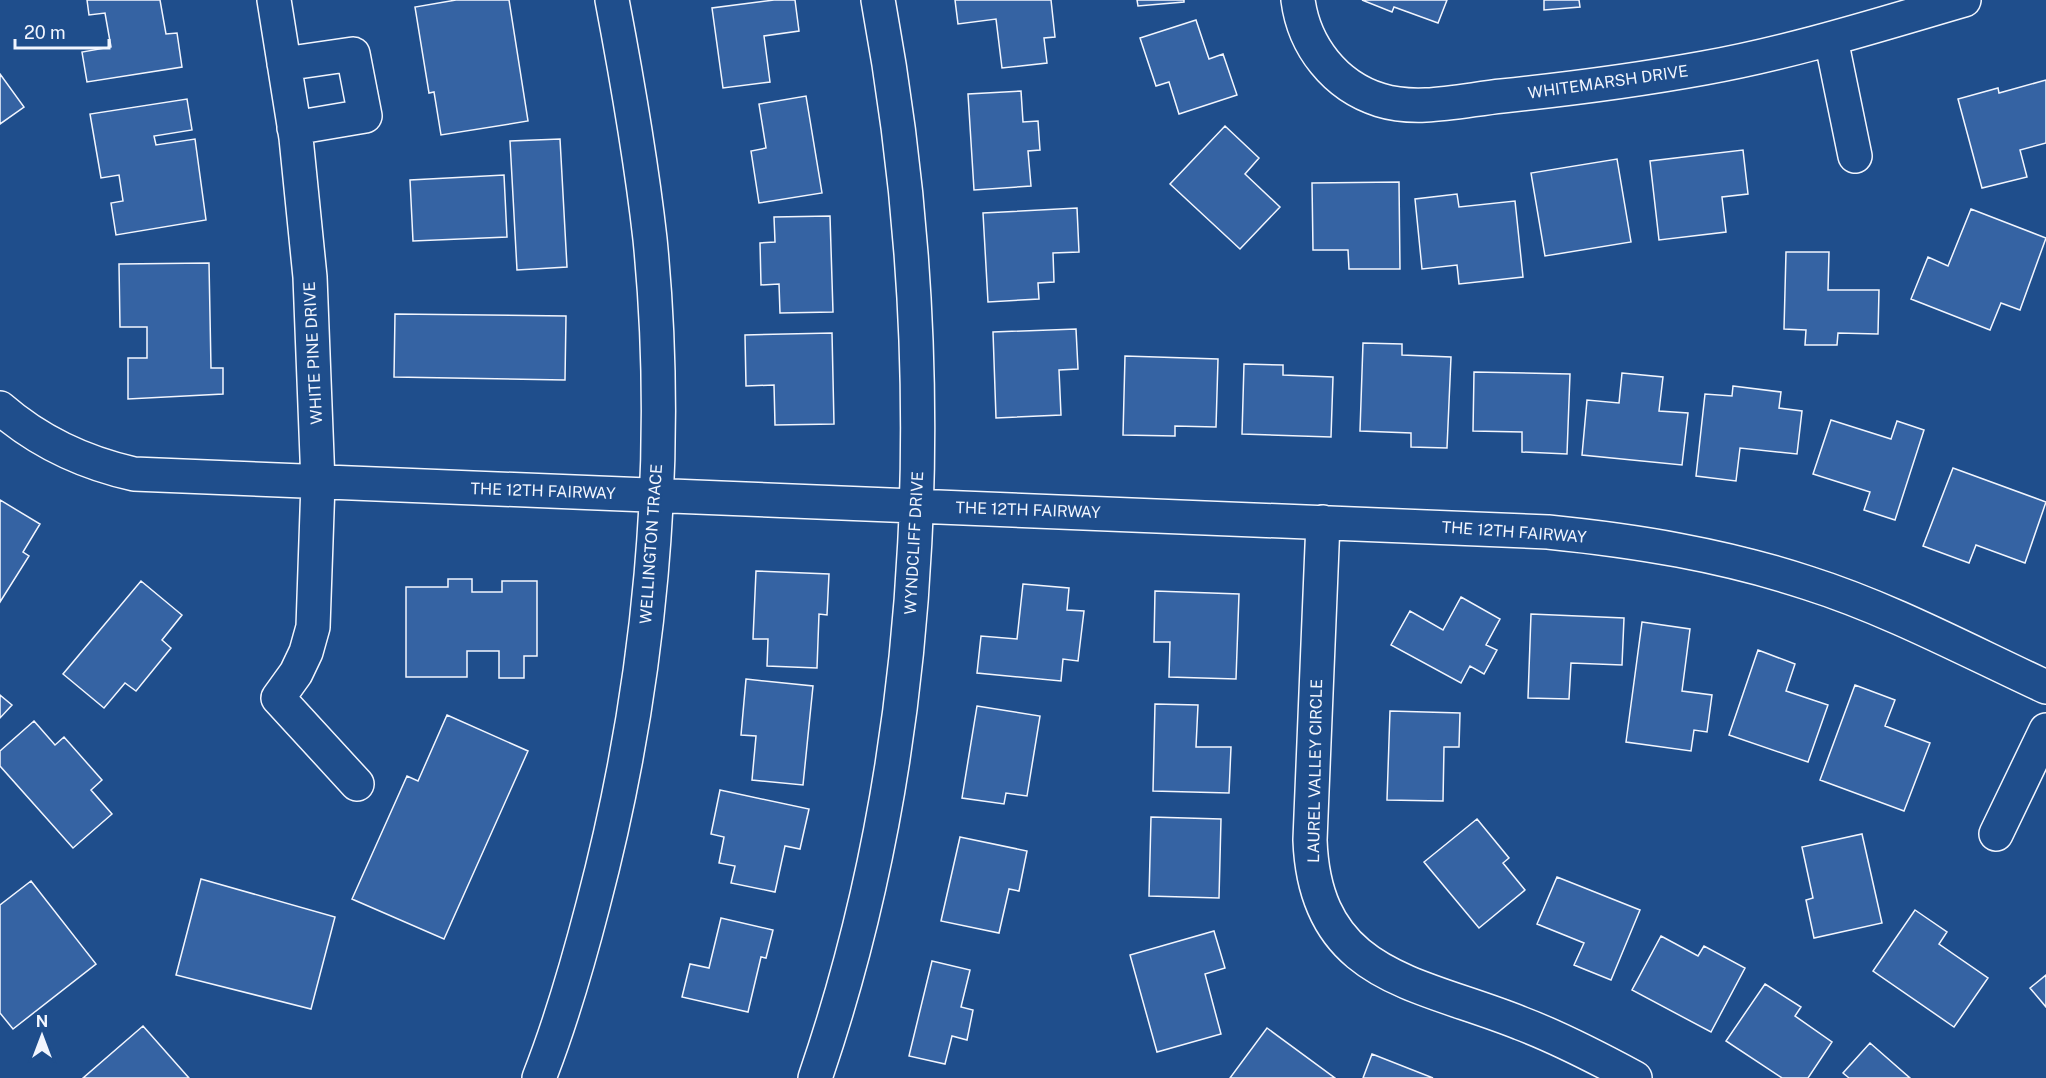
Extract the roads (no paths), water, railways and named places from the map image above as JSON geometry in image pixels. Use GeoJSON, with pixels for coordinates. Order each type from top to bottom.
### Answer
{"type":"FeatureCollection","features":[{"type":"Feature","properties":{"kind":"street","name":"WHITE PINE DRIVE"},"geometry":{"type":"LineString","coordinates":[[274,0],[294,128],[310,277],[318,483],[314,627],[296,673],[278,698],[357,784]]}},
{"type":"Feature","properties":{"kind":"street","name":"WELLINGTON TRACE"},"geometry":{"type":"LineString","coordinates":[[539,1078],[580,957],[610,842],[633,726],[648,608],[656,495],[657,359],[650,241],[635,123],[612,0]]}},
{"type":"Feature","properties":{"kind":"street","name":"WYNDCLIFF DRIVE"},"geometry":{"type":"LineString","coordinates":[[815,1078],[855,939],[880,823],[909,627],[917,506],[919,379],[911,237],[897,111],[878,0]]}},
{"type":"Feature","properties":{"kind":"street","name":"WHITEMARSH DRIVE"},"geometry":{"type":"LineString","coordinates":[[1298,0],[1304,27],[1313,47],[1326,65],[1360,92],[1402,104],[1426,104],[1544,92],[1706,68],[1831,39],[1964,0]]}},
{"type":"Feature","properties":{"kind":"street"},"geometry":{"type":"LineString","coordinates":[[1831,39],[1855,156]]}},
{"type":"Feature","properties":{"kind":"street"},"geometry":{"type":"LineString","coordinates":[[284,64],[353,54],[365,116],[294,128]]}},
{"type":"Feature","properties":{"kind":"street","name":"THE 12TH FAIRWAY"},"geometry":{"type":"LineString","coordinates":[[0,408],[29,431],[69,453],[112,469],[134,474],[1548,532],[1636,541],[1724,559],[1809,583],[1892,615],[2046,687]]}},
{"type":"Feature","properties":{"kind":"street","name":"LAUREL VALLEY CIRCLE"},"geometry":{"type":"LineString","coordinates":[[1323,522],[1310,840],[1313,873],[1325,912],[1354,951],[1388,975],[1521,1023],[1635,1078]]}},
{"type":"Feature","properties":{"kind":"street"},"geometry":{"type":"LineString","coordinates":[[1996,834],[2046,730]]}}]}
